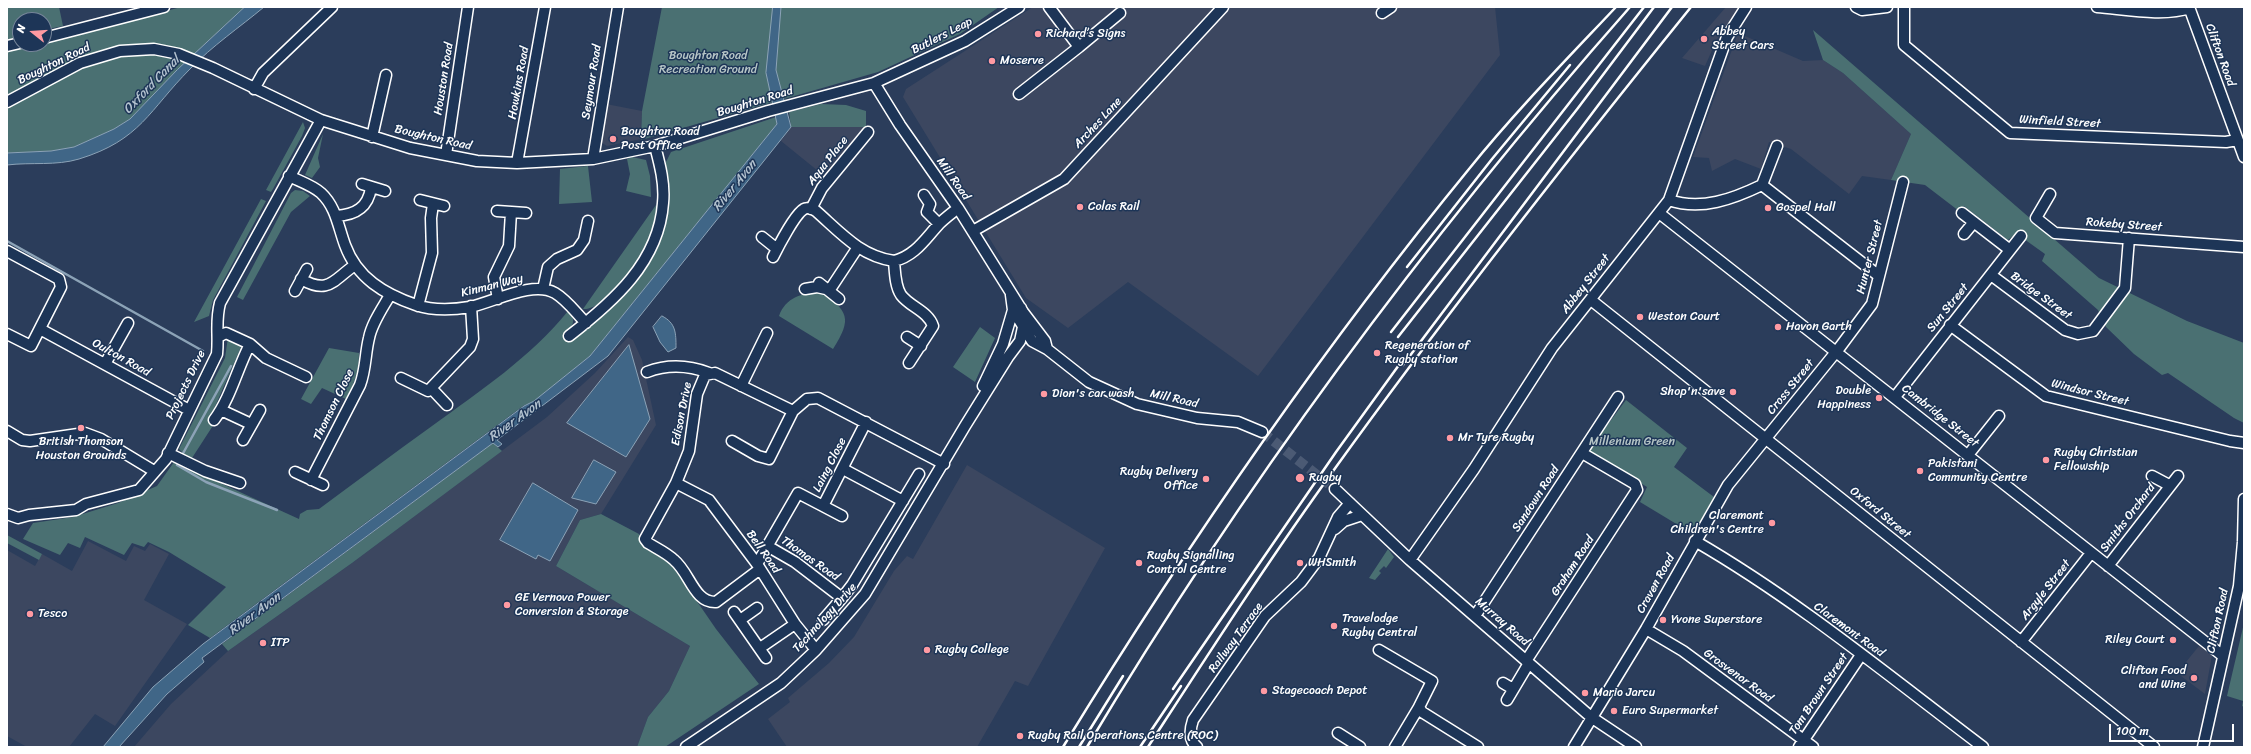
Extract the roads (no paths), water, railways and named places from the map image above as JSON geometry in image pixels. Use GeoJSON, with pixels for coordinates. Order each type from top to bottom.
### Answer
{"type":"FeatureCollection","features":[{"type":"Feature","properties":{"kind":"street"},"geometry":{"type":"LineString","coordinates":[[52,36],[164,7]]}},
{"type":"Feature","properties":{"kind":"street"},"geometry":{"type":"LineString","coordinates":[[254,89],[263,73],[332,7]]}},
{"type":"Feature","properties":{"kind":"street","name":"Houston Road"},"geometry":{"type":"LineString","coordinates":[[446,155],[468,7]]}},
{"type":"Feature","properties":{"kind":"street","name":"Howkins Road"},"geometry":{"type":"LineString","coordinates":[[517,163],[545,7]]}},
{"type":"Feature","properties":{"kind":"street","name":"Butlers Leap"},"geometry":{"type":"LineString","coordinates":[[874,83],[965,41],[1019,7]]}},
{"type":"Feature","properties":{"kind":"street"},"geometry":{"type":"LineString","coordinates":[[1049,7],[1079,47]]}},
{"type":"Feature","properties":{"kind":"street","name":"Arches Lane"},"geometry":{"type":"LineString","coordinates":[[973,231],[1064,179],[1223,7]]}},
{"type":"Feature","properties":{"kind":"street"},"geometry":{"type":"LineString","coordinates":[[1382,13],[1391,7]]}},
{"type":"Feature","properties":{"kind":"street","name":"Abbey Street"},"geometry":{"type":"LineString","coordinates":[[1410,560],[1474,469],[1552,348],[1669,200],[1727,37],[1746,7]]}},
{"type":"Feature","properties":{"kind":"street"},"geometry":{"type":"LineString","coordinates":[[1856,7],[1862,10],[1887,7]]}},
{"type":"Feature","properties":{"kind":"street","name":"Winfield Street"},"geometry":{"type":"LineString","coordinates":[[1904,7],[1904,45],[2010,133],[2226,142],[2237,140]]}},
{"type":"Feature","properties":{"kind":"street"},"geometry":{"type":"LineString","coordinates":[[2097,7],[2166,12],[2179,12],[2189,8]]}},
{"type":"Feature","properties":{"kind":"street","name":"Clifton Road"},"geometry":{"type":"LineString","coordinates":[[2189,8],[2244,156]]}},
{"type":"Feature","properties":{"kind":"street","name":"Seymour Road"},"geometry":{"type":"LineString","coordinates":[[594,159],[614,9]]}},
{"type":"Feature","properties":{"kind":"street"},"geometry":{"type":"LineString","coordinates":[[1019,94],[1120,13]]}},
{"type":"Feature","properties":{"kind":"street","name":"Boughton Road"},"geometry":{"type":"LineString","coordinates":[[7,102],[80,63],[120,51],[154,49],[179,54],[214,68],[254,89],[321,120],[372,137],[477,161],[517,163],[594,159],[655,146],[768,111],[874,83]]}},
{"type":"Feature","properties":{"kind":"street"},"geometry":{"type":"LineString","coordinates":[[372,137],[386,75]]}},
{"type":"Feature","properties":{"kind":"street","name":"Mill Road"},"geometry":{"type":"LineString","coordinates":[[874,83],[900,125],[973,231],[1010,291],[1017,309]]}},
{"type":"Feature","properties":{"kind":"street","name":"Projects Drive"},"geometry":{"type":"LineString","coordinates":[[7,514],[18,518],[29,515],[76,510],[86,504],[139,490],[148,482],[154,472],[170,454],[189,410],[217,354],[218,337],[215,320],[220,303],[321,120]]}},
{"type":"Feature","properties":{"kind":"street","name":"Aqua Place"},"geometry":{"type":"LineString","coordinates":[[812,209],[822,188],[868,132]]}},
{"type":"Feature","properties":{"kind":"street"},"geometry":{"type":"LineString","coordinates":[[569,336],[611,301],[635,274],[652,247],[660,225],[663,203],[663,180],[655,146]]}},
{"type":"Feature","properties":{"kind":"street"},"geometry":{"type":"LineString","coordinates":[[1669,200],[1692,206],[1705,205],[1741,195],[1762,185],[1777,146]]}},
{"type":"Feature","properties":{"kind":"street","name":"Kinman Way"},"geometry":{"type":"LineString","coordinates":[[289,176],[320,192],[330,203],[336,216],[345,245],[355,265],[375,286],[390,295],[418,306],[449,310],[498,299],[525,290],[543,289],[561,297],[586,323]]}},
{"type":"Feature","properties":{"kind":"street","name":"Hunter Street"},"geometry":{"type":"LineString","coordinates":[[1836,351],[1872,304],[1903,182]]}},
{"type":"Feature","properties":{"kind":"street"},"geometry":{"type":"LineString","coordinates":[[1762,185],[1879,276]]}},
{"type":"Feature","properties":{"kind":"street"},"geometry":{"type":"LineString","coordinates":[[336,216],[358,210],[366,204],[369,200],[366,186],[385,191]]}},
{"type":"Feature","properties":{"kind":"street","name":"Rokeby Street"},"geometry":{"type":"LineString","coordinates":[[2050,194],[2036,218],[2055,233],[2244,247]]}},
{"type":"Feature","properties":{"kind":"street"},"geometry":{"type":"LineString","coordinates":[[924,195],[930,204],[927,212],[939,224]]}},
{"type":"Feature","properties":{"kind":"street"},"geometry":{"type":"LineString","coordinates":[[420,200],[444,206]]}},
{"type":"Feature","properties":{"kind":"street"},"geometry":{"type":"LineString","coordinates":[[418,306],[432,253],[431,218],[434,204]]}},
{"type":"Feature","properties":{"kind":"street"},"geometry":{"type":"LineString","coordinates":[[762,237],[775,253],[798,215],[804,209],[812,209],[858,247],[877,259],[894,261],[904,259],[914,252],[939,224],[958,208]]}},
{"type":"Feature","properties":{"kind":"street"},"geometry":{"type":"LineString","coordinates":[[497,212],[526,213]]}},
{"type":"Feature","properties":{"kind":"street"},"geometry":{"type":"LineString","coordinates":[[498,299],[494,277],[509,246],[512,212]]}},
{"type":"Feature","properties":{"kind":"street"},"geometry":{"type":"LineString","coordinates":[[1962,213],[2010,250]]}},
{"type":"Feature","properties":{"kind":"street","name":"Cambridge Street"},"geometry":{"type":"LineString","coordinates":[[1659,214],[1895,397],[2223,656]]}},
{"type":"Feature","properties":{"kind":"street"},"geometry":{"type":"LineString","coordinates":[[543,289],[548,267],[557,259],[577,250],[584,240],[588,221]]}},
{"type":"Feature","properties":{"kind":"street"},"geometry":{"type":"LineString","coordinates":[[1964,234],[1974,222]]}},
{"type":"Feature","properties":{"kind":"street","name":"Sun Street"},"geometry":{"type":"LineString","coordinates":[[1895,397],[2021,236]]}},
{"type":"Feature","properties":{"kind":"street","name":"Bridge Street"},"geometry":{"type":"LineString","coordinates":[[1991,275],[2065,330],[2083,334],[2093,330],[2101,322],[2126,288],[2129,238]]}},
{"type":"Feature","properties":{"kind":"street"},"geometry":{"type":"LineString","coordinates":[[824,288],[858,247]]}},
{"type":"Feature","properties":{"kind":"street"},"geometry":{"type":"LineString","coordinates":[[7,251],[59,279],[61,287],[31,346],[7,334]]}},
{"type":"Feature","properties":{"kind":"street"},"geometry":{"type":"LineString","coordinates":[[894,261],[897,284],[902,296],[931,320],[933,326],[909,363]]}},
{"type":"Feature","properties":{"kind":"street"},"geometry":{"type":"LineString","coordinates":[[301,279],[314,286],[326,287],[355,265]]}},
{"type":"Feature","properties":{"kind":"street"},"geometry":{"type":"LineString","coordinates":[[295,290],[307,269]]}},
{"type":"Feature","properties":{"kind":"street"},"geometry":{"type":"LineString","coordinates":[[805,289],[817,287],[824,288],[839,299]]}},
{"type":"Feature","properties":{"kind":"street","name":"Thomson Close"},"geometry":{"type":"LineString","coordinates":[[311,480],[360,385],[364,373],[369,338],[374,324],[390,295]]}},
{"type":"Feature","properties":{"kind":"street","name":"Oxford Street"},"geometry":{"type":"LineString","coordinates":[[1591,300],[2154,747]]}},
{"type":"Feature","properties":{"kind":"street"},"geometry":{"type":"LineString","coordinates":[[401,378],[428,391],[431,388],[470,347],[473,339],[471,306]]}},
{"type":"Feature","properties":{"kind":"street"},"geometry":{"type":"LineString","coordinates":[[1017,309],[1028,326],[1045,342],[1047,349]]}},
{"type":"Feature","properties":{"kind":"street","name":"Technology Drive"},"geometry":{"type":"LineString","coordinates":[[965,426],[1002,346],[1017,309]]}},
{"type":"Feature","properties":{"kind":"street"},"geometry":{"type":"LineString","coordinates":[[105,364],[128,323]]}},
{"type":"Feature","properties":{"kind":"street","name":"Windsor Street"},"geometry":{"type":"LineString","coordinates":[[1950,325],[2046,396],[2230,441],[2244,443]]}},
{"type":"Feature","properties":{"kind":"street"},"geometry":{"type":"LineString","coordinates":[[1028,326],[1032,341]]}},
{"type":"Feature","properties":{"kind":"street"},"geometry":{"type":"LineString","coordinates":[[1028,326],[1020,341],[1032,341],[1047,349]]}},
{"type":"Feature","properties":{"kind":"street"},"geometry":{"type":"LineString","coordinates":[[1002,346],[1028,326]]}},
{"type":"Feature","properties":{"kind":"street","name":"Oulton Road"},"geometry":{"type":"LineString","coordinates":[[40,328],[189,410]]}},
{"type":"Feature","properties":{"kind":"street"},"geometry":{"type":"LineString","coordinates":[[218,337],[226,333],[250,344],[266,358],[306,377]]}},
{"type":"Feature","properties":{"kind":"street"},"geometry":{"type":"LineString","coordinates":[[741,386],[767,333]]}},
{"type":"Feature","properties":{"kind":"street"},"geometry":{"type":"LineString","coordinates":[[907,337],[921,346]]}},
{"type":"Feature","properties":{"kind":"street","name":"Technology Drive"},"geometry":{"type":"LineString","coordinates":[[686,747],[781,683],[816,650],[865,594],[944,464],[965,426],[1008,357],[1020,341]]}},
{"type":"Feature","properties":{"kind":"street"},"geometry":{"type":"LineString","coordinates":[[214,420],[221,410],[250,344]]}},
{"type":"Feature","properties":{"kind":"street","name":"Mill Road"},"geometry":{"type":"LineString","coordinates":[[1047,349],[1089,382],[1137,404],[1197,418],[1238,422],[1250,425],[1262,432]]}},
{"type":"Feature","properties":{"kind":"street","name":"Cross Street"},"geometry":{"type":"LineString","coordinates":[[1766,438],[1836,351]]}},
{"type":"Feature","properties":{"kind":"street"},"geometry":{"type":"LineString","coordinates":[[647,372],[656,364],[695,368],[709,373]]}},
{"type":"Feature","properties":{"kind":"street","name":"Edison Drive"},"geometry":{"type":"LineString","coordinates":[[758,566],[716,602],[707,602],[700,597],[675,560],[648,543],[645,539],[676,483],[692,441],[697,394],[704,375],[715,373],[793,411]]}},
{"type":"Feature","properties":{"kind":"street"},"geometry":{"type":"LineString","coordinates":[[431,388],[447,405]]}},
{"type":"Feature","properties":{"kind":"street","name":"Sandown Road"},"geometry":{"type":"LineString","coordinates":[[1475,616],[1618,397]]}},
{"type":"Feature","properties":{"kind":"street"},"geometry":{"type":"LineString","coordinates":[[732,441],[758,456],[769,459],[793,411],[807,399],[818,398],[944,464]]}},
{"type":"Feature","properties":{"kind":"street"},"geometry":{"type":"LineString","coordinates":[[221,410],[251,424]]}},
{"type":"Feature","properties":{"kind":"street"},"geometry":{"type":"LineString","coordinates":[[243,440],[260,410]]}},
{"type":"Feature","properties":{"kind":"street"},"geometry":{"type":"LineString","coordinates":[[1968,455],[1999,416]]}},
{"type":"Feature","properties":{"kind":"street","name":"Laing Close"},"geometry":{"type":"LineString","coordinates":[[758,566],[798,493],[823,506],[866,422]]}},
{"type":"Feature","properties":{"kind":"street"},"geometry":{"type":"LineString","coordinates":[[7,431],[22,440],[30,441],[85,433],[101,439],[154,472]]}},
{"type":"Feature","properties":{"kind":"street","name":"Craven Road"},"geometry":{"type":"LineString","coordinates":[[1574,747],[1646,629],[1695,541],[1732,480],[1766,438]]}},
{"type":"Feature","properties":{"kind":"street","name":"Graham Road"},"geometry":{"type":"LineString","coordinates":[[1507,700],[1528,662],[1637,490],[1635,484],[1582,453]]}},
{"type":"Feature","properties":{"kind":"street"},"geometry":{"type":"LineString","coordinates":[[170,454],[240,483]]}},
{"type":"Feature","properties":{"kind":"street"},"geometry":{"type":"LineString","coordinates":[[843,469],[903,501]]}},
{"type":"Feature","properties":{"kind":"street"},"geometry":{"type":"LineString","coordinates":[[294,472],[323,485]]}},
{"type":"Feature","properties":{"kind":"street","name":"Thomas Road"},"geometry":{"type":"LineString","coordinates":[[768,547],[795,562],[842,598],[852,585],[919,474]]}},
{"type":"Feature","properties":{"kind":"street","name":"Smiths Orchard"},"geometry":{"type":"LineString","coordinates":[[2152,476],[2169,485]]}},
{"type":"Feature","properties":{"kind":"street","name":"Smiths Orchard"},"geometry":{"type":"LineString","coordinates":[[2108,566],[2169,485],[2178,476]]}},
{"type":"Feature","properties":{"kind":"street","name":"Bell Road"},"geometry":{"type":"LineString","coordinates":[[676,483],[709,500],[758,566],[795,624],[816,650]]}},
{"type":"Feature","properties":{"kind":"street"},"geometry":{"type":"LineString","coordinates":[[1335,489],[1356,509]]}},
{"type":"Feature","properties":{"kind":"street","name":"Clifton Road"},"geometry":{"type":"LineString","coordinates":[[2203,747],[2239,586],[2243,542],[2244,499]]}},
{"type":"Feature","properties":{"kind":"street"},"geometry":{"type":"LineString","coordinates":[[823,506],[842,516]]}},
{"type":"Feature","properties":{"kind":"street","name":"Murray Road"},"geometry":{"type":"LineString","coordinates":[[1356,509],[1410,560],[1591,717],[1636,747]]}},
{"type":"Feature","properties":{"kind":"street","name":"Railway Terrace"},"geometry":{"type":"LineString","coordinates":[[1333,530],[1356,509]]}},
{"type":"Feature","properties":{"kind":"street","name":"Railway Terrace"},"geometry":{"type":"LineString","coordinates":[[1197,747],[1194,744],[1190,732],[1193,720],[1265,616],[1301,582],[1316,562],[1333,530],[1338,517],[1356,509]]}},
{"type":"Feature","properties":{"kind":"street","name":"Claremont Road"},"geometry":{"type":"LineString","coordinates":[[1695,541],[1746,572],[1861,655],[1983,747]]}},
{"type":"Feature","properties":{"kind":"street","name":"Argyle Street"},"geometry":{"type":"LineString","coordinates":[[2021,642],[2091,553]]}},
{"type":"Feature","properties":{"kind":"street"},"geometry":{"type":"LineString","coordinates":[[822,620],[842,598]]}},
{"type":"Feature","properties":{"kind":"street"},"geometry":{"type":"LineString","coordinates":[[757,608],[737,616],[766,658]]}},
{"type":"Feature","properties":{"kind":"street"},"geometry":{"type":"LineString","coordinates":[[760,648],[795,624]]}},
{"type":"Feature","properties":{"kind":"street","name":"Grosvenor Road"},"geometry":{"type":"LineString","coordinates":[[1646,629],[1683,651],[1801,744],[1813,747]]}},
{"type":"Feature","properties":{"kind":"street"},"geometry":{"type":"LineString","coordinates":[[1379,650],[1432,681],[1419,707],[1395,747]]}},
{"type":"Feature","properties":{"kind":"street","name":"Tom Brown Street"},"geometry":{"type":"LineString","coordinates":[[1801,744],[1861,655]]}},
{"type":"Feature","properties":{"kind":"street"},"geometry":{"type":"LineString","coordinates":[[1503,683],[1514,689]]}},
{"type":"Feature","properties":{"kind":"street"},"geometry":{"type":"LineString","coordinates":[[1419,707],[1422,712],[1478,747]]}},
{"type":"Feature","properties":{"kind":"street"},"geometry":{"type":"LineString","coordinates":[[1338,733],[1360,747]]}},
{"type":"Feature","properties":{"kind":"water"},"geometry":{"type":"Polygon","coordinates":[[[245,7],[264,7],[199,61],[131,133],[117,143],[100,151],[70,161],[7,165],[7,153],[51,151],[74,147],[114,129],[130,119],[177,70],[245,7]]]}},
{"type":"Feature","properties":{"kind":"water","name":"River Avon"},"geometry":{"type":"Polygon","coordinates":[[[773,7],[781,7],[776,70],[791,127],[608,356],[497,440],[502,444],[498,447],[493,443],[202,658],[204,662],[167,694],[119,747],[103,747],[153,687],[203,644],[524,406],[534,401],[590,356],[777,124],[766,73],[773,7]]]}},
{"type":"Feature","properties":{"kind":"water"},"geometry":{"type":"Polygon","coordinates":[[[662,316],[673,325],[675,333],[676,348],[668,352],[660,342],[653,327],[662,316]]]}},
{"type":"Feature","properties":{"kind":"water"},"geometry":{"type":"Polygon","coordinates":[[[629,345],[650,419],[626,457],[567,423],[629,345]]]}},
{"type":"Feature","properties":{"kind":"water"},"geometry":{"type":"Polygon","coordinates":[[[594,460],[616,472],[596,504],[572,498],[594,460]]]}},
{"type":"Feature","properties":{"kind":"water"},"geometry":{"type":"Polygon","coordinates":[[[533,483],[578,510],[550,561],[538,555],[536,559],[500,540],[533,483]]]}},
{"type":"Feature","properties":{"kind":"waterway"},"geometry":{"type":"LineString","coordinates":[[7,241],[203,351]]}},
{"type":"Feature","properties":{"kind":"waterway"},"geometry":{"type":"LineString","coordinates":[[181,457],[231,366]]}},
{"type":"Feature","properties":{"kind":"waterway"},"geometry":{"type":"LineString","coordinates":[[179,461],[177,465],[206,482],[277,510]]}},
{"type":"Feature","properties":{"kind":"tunnel"},"geometry":{"type":"LineString","coordinates":[[1262,432],[1335,489]]}},
{"type":"Feature","properties":{"kind":"railway"},"geometry":{"type":"LineString","coordinates":[[1063,747],[1157,597],[1206,524],[1307,379],[1360,308],[1486,148],[1541,86],[1616,7]]}},
{"type":"Feature","properties":{"kind":"railway"},"geometry":{"type":"LineString","coordinates":[[1087,747],[1147,649],[1210,553],[1274,458],[1341,365],[1410,273],[1482,183],[1555,94],[1630,7]]}},
{"type":"Feature","properties":{"kind":"railway"},"geometry":{"type":"LineString","coordinates":[[1391,332],[1644,7]]}},
{"type":"Feature","properties":{"kind":"railway"},"geometry":{"type":"LineString","coordinates":[[1398,337],[1578,108],[1654,7]]}},
{"type":"Feature","properties":{"kind":"railway"},"geometry":{"type":"LineString","coordinates":[[1403,365],[1672,7]]}},
{"type":"Feature","properties":{"kind":"railway"},"geometry":{"type":"LineString","coordinates":[[1148,747],[1311,501],[1379,408],[1510,235],[1691,7]]}},
{"type":"Feature","properties":{"kind":"railway"},"geometry":{"type":"LineString","coordinates":[[1407,267],[1492,159],[1570,65]]}},
{"type":"Feature","properties":{"kind":"railway"},"geometry":{"type":"LineString","coordinates":[[1173,689],[1336,452],[1404,358]]}},
{"type":"Feature","properties":{"kind":"railway"},"geometry":{"type":"LineString","coordinates":[[1079,747],[1123,676]]}},
{"type":"Feature","properties":{"kind":"railway"},"geometry":{"type":"LineString","coordinates":[[1140,747],[1181,686]]}},
{"type":"Feature","properties":{"kind":"place","name":"Richard’s Signs"},"geometry":{"type":"Point","coordinates":[1038,34]}},
{"type":"Feature","properties":{"kind":"place","name":"Abbey Street Cars"},"geometry":{"type":"Point","coordinates":[1704,39]}},
{"type":"Feature","properties":{"kind":"place","name":"Moserve"},"geometry":{"type":"Point","coordinates":[992,61]}},
{"type":"Feature","properties":{"kind":"place","name":"Boughton Road Post Office"},"geometry":{"type":"Point","coordinates":[613,139]}},
{"type":"Feature","properties":{"kind":"place","name":"Colas Rail"},"geometry":{"type":"Point","coordinates":[1080,207]}},
{"type":"Feature","properties":{"kind":"place","name":"Gospel Hall"},"geometry":{"type":"Point","coordinates":[1768,208]}},
{"type":"Feature","properties":{"kind":"place","name":"Weston Court"},"geometry":{"type":"Point","coordinates":[1640,317]}},
{"type":"Feature","properties":{"kind":"place","name":"Havon Garth"},"geometry":{"type":"Point","coordinates":[1778,327]}},
{"type":"Feature","properties":{"kind":"place","name":"Regeneration of Rugby station"},"geometry":{"type":"Point","coordinates":[1377,353]}},
{"type":"Feature","properties":{"kind":"place","name":"Shop'n'save"},"geometry":{"type":"Point","coordinates":[1733,392]}},
{"type":"Feature","properties":{"kind":"place","name":"Dion's car wash"},"geometry":{"type":"Point","coordinates":[1044,394]}},
{"type":"Feature","properties":{"kind":"place","name":"Double Happiness"},"geometry":{"type":"Point","coordinates":[1879,398]}},
{"type":"Feature","properties":{"kind":"place","name":"British Thomson Houston Grounds"},"geometry":{"type":"Point","coordinates":[81,428]}},
{"type":"Feature","properties":{"kind":"place","name":"Mr Tyre Rugby"},"geometry":{"type":"Point","coordinates":[1450,438]}},
{"type":"Feature","properties":{"kind":"place","name":"Rugby Christian Fellowship"},"geometry":{"type":"Point","coordinates":[2046,460]}},
{"type":"Feature","properties":{"kind":"place","name":"Pakistani Community Centre"},"geometry":{"type":"Point","coordinates":[1920,471]}},
{"type":"Feature","properties":{"kind":"place","name":"Rugby"},"geometry":{"type":"Point","coordinates":[1300,478]}},
{"type":"Feature","properties":{"kind":"place","name":"Rugby Delivery Office"},"geometry":{"type":"Point","coordinates":[1206,479]}},
{"type":"Feature","properties":{"kind":"place","name":"Claremont Children's Centre"},"geometry":{"type":"Point","coordinates":[1772,523]}},
{"type":"Feature","properties":{"kind":"place","name":"Rugby Signalling Control Centre"},"geometry":{"type":"Point","coordinates":[1139,563]}},
{"type":"Feature","properties":{"kind":"place","name":"WHSmith"},"geometry":{"type":"Point","coordinates":[1300,563]}},
{"type":"Feature","properties":{"kind":"place","name":"GE Vernova Power Conversion & Storage"},"geometry":{"type":"Point","coordinates":[507,605]}},
{"type":"Feature","properties":{"kind":"place","name":"Tesco"},"geometry":{"type":"Point","coordinates":[30,614]}},
{"type":"Feature","properties":{"kind":"place","name":"Yvone Superstore"},"geometry":{"type":"Point","coordinates":[1663,620]}},
{"type":"Feature","properties":{"kind":"place","name":"Travelodge Rugby Central"},"geometry":{"type":"Point","coordinates":[1334,626]}},
{"type":"Feature","properties":{"kind":"place","name":"Riley Court"},"geometry":{"type":"Point","coordinates":[2173,640]}},
{"type":"Feature","properties":{"kind":"place","name":"ITP"},"geometry":{"type":"Point","coordinates":[263,643]}},
{"type":"Feature","properties":{"kind":"place","name":"Rugby College"},"geometry":{"type":"Point","coordinates":[927,650]}},
{"type":"Feature","properties":{"kind":"place","name":"Clifton Food and Wine"},"geometry":{"type":"Point","coordinates":[2194,678]}},
{"type":"Feature","properties":{"kind":"place","name":"Stagecoach Depot"},"geometry":{"type":"Point","coordinates":[1264,691]}},
{"type":"Feature","properties":{"kind":"place","name":"Mario Jarcu"},"geometry":{"type":"Point","coordinates":[1585,693]}},
{"type":"Feature","properties":{"kind":"place","name":"Euro Supermarket"},"geometry":{"type":"Point","coordinates":[1614,711]}},
{"type":"Feature","properties":{"kind":"place","name":"Rugby Rail Operations Centre (ROC)"},"geometry":{"type":"Point","coordinates":[1020,736]}},
{"type":"Feature","properties":{"kind":"park label","name":"Boughton Road Recreation Ground"},"geometry":{"type":"Point","coordinates":[708,63]}},
{"type":"Feature","properties":{"kind":"park label","name":"Millenium Green"},"geometry":{"type":"Point","coordinates":[1632,442]}},
{"type":"Feature","properties":{"kind":"water label","name":"Oxford Canal"},"geometry":{"type":"Point","coordinates":[152,85]}}]}
